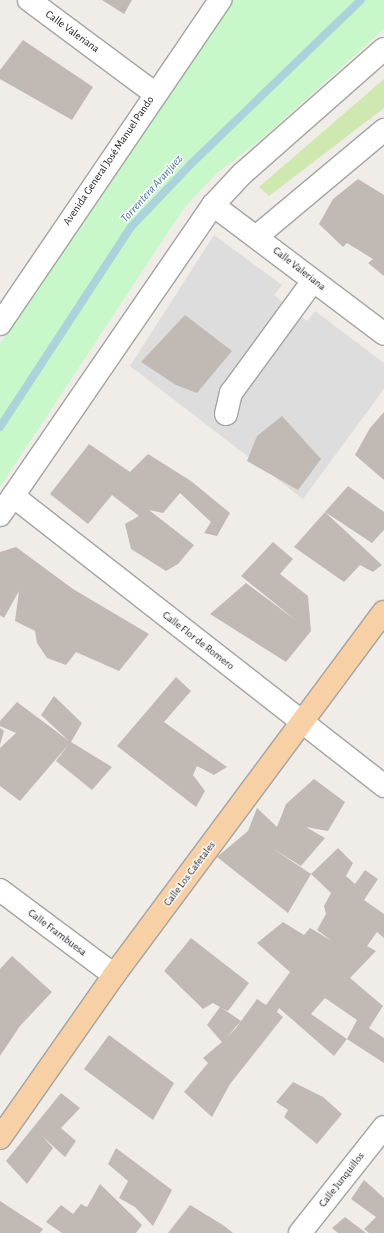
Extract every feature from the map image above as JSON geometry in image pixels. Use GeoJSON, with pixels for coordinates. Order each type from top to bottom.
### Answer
{"type":"FeatureCollection","features":[{"type":"Feature","properties":{"kind":"main road","name":"Calle Los Cafetales"},"geometry":{"type":"LineString","coordinates":[[0,1138],[114,975],[304,724],[384,612]]}},
{"type":"Feature","properties":{"kind":"street","name":"Calle Valeriana"},"geometry":{"type":"LineString","coordinates":[[28,0],[154,93]]}},
{"type":"Feature","properties":{"kind":"street","name":"Avenida General José Manuel Pando"},"geometry":{"type":"LineString","coordinates":[[0,324],[154,93],[220,0]]}},
{"type":"Feature","properties":{"kind":"street"},"geometry":{"type":"LineString","coordinates":[[0,515],[213,205],[242,174],[384,49]]}},
{"type":"Feature","properties":{"kind":"street"},"geometry":{"type":"LineString","coordinates":[[256,237],[384,130]]}},
{"type":"Feature","properties":{"kind":"street","name":"Calle Valeriana"},"geometry":{"type":"LineString","coordinates":[[213,205],[384,334]]}},
{"type":"Feature","properties":{"kind":"street"},"geometry":{"type":"LineString","coordinates":[[226,414],[231,393],[313,281]]}},
{"type":"Feature","properties":{"kind":"street","name":"Calle Flor de Romero"},"geometry":{"type":"LineString","coordinates":[[13,496],[384,786]]}},
{"type":"Feature","properties":{"kind":"street","name":"Calle Frambuesa"},"geometry":{"type":"LineString","coordinates":[[0,890],[114,975]]}},
{"type":"Feature","properties":{"kind":"street","name":"Calle Junquillos"},"geometry":{"type":"LineString","coordinates":[[300,1233],[384,1128]]}},
{"type":"Feature","properties":{"kind":"shaded area"},"geometry":{"type":"Polygon","coordinates":[[[214,235],[282,285],[274,295],[307,321],[315,311],[384,363],[384,389],[303,499],[130,366],[214,235]]]}},
{"type":"Feature","properties":{"kind":"green space"},"geometry":{"type":"Polygon","coordinates":[[[229,0],[384,0],[384,29],[264,137],[217,173],[184,208],[0,487],[0,344],[229,0]]]}},
{"type":"Feature","properties":{"kind":"green space"},"geometry":{"type":"Polygon","coordinates":[[[384,79],[384,108],[269,196],[259,187],[384,79]]]}},
{"type":"Feature","properties":{"kind":"building"},"geometry":{"type":"Polygon","coordinates":[[[102,0],[132,0],[124,14],[102,0]]]}},
{"type":"Feature","properties":{"kind":"building"},"geometry":{"type":"Polygon","coordinates":[[[23,40],[93,87],[72,120],[0,79],[0,70],[23,40]]]}},
{"type":"Feature","properties":{"kind":"building"},"geometry":{"type":"Polygon","coordinates":[[[358,179],[384,195],[384,276],[368,263],[373,259],[347,243],[343,247],[319,224],[333,199],[358,179]]]}},
{"type":"Feature","properties":{"kind":"building"},"geometry":{"type":"Polygon","coordinates":[[[185,315],[232,351],[197,393],[176,385],[141,362],[185,315]]]}},
{"type":"Feature","properties":{"kind":"building"},"geometry":{"type":"Polygon","coordinates":[[[384,412],[384,480],[355,455],[370,428],[384,412]]]}},
{"type":"Feature","properties":{"kind":"building"},"geometry":{"type":"Polygon","coordinates":[[[282,416],[321,459],[298,490],[247,461],[257,436],[282,416]]]}},
{"type":"Feature","properties":{"kind":"building"},"geometry":{"type":"Polygon","coordinates":[[[89,444],[130,472],[148,454],[191,481],[230,513],[217,536],[204,533],[211,522],[180,493],[163,513],[149,510],[194,545],[178,564],[166,571],[131,549],[125,524],[139,516],[112,495],[88,524],[50,494],[89,444]]]}},
{"type":"Feature","properties":{"kind":"building"},"geometry":{"type":"Polygon","coordinates":[[[348,486],[384,512],[384,530],[372,543],[325,512],[348,486]]]}},
{"type":"Feature","properties":{"kind":"building"},"geometry":{"type":"Polygon","coordinates":[[[325,512],[382,565],[373,572],[360,565],[344,582],[294,547],[325,512]]]}},
{"type":"Feature","properties":{"kind":"building"},"geometry":{"type":"Polygon","coordinates":[[[273,542],[293,559],[280,574],[308,596],[311,631],[286,662],[210,614],[246,583],[297,621],[241,576],[273,542]]]}},
{"type":"Feature","properties":{"kind":"building"},"geometry":{"type":"Polygon","coordinates":[[[16,547],[73,589],[149,634],[119,671],[76,652],[66,665],[47,658],[37,643],[35,631],[15,621],[19,591],[4,618],[0,615],[0,552],[16,547]]]}},
{"type":"Feature","properties":{"kind":"building"},"geometry":{"type":"Polygon","coordinates":[[[176,677],[191,691],[164,722],[227,767],[214,775],[197,766],[193,775],[205,791],[196,807],[117,746],[176,677]]]}},
{"type":"Feature","properties":{"kind":"building"},"geometry":{"type":"Polygon","coordinates":[[[54,696],[82,723],[71,742],[112,767],[92,790],[56,761],[68,745],[20,801],[0,786],[0,748],[16,733],[0,726],[0,721],[17,702],[69,741],[41,715],[54,696]]]}},
{"type":"Feature","properties":{"kind":"building"},"geometry":{"type":"Polygon","coordinates":[[[0,728],[4,731],[0,745],[0,728]]]}},
{"type":"Feature","properties":{"kind":"building"},"geometry":{"type":"Polygon","coordinates":[[[314,779],[345,802],[328,831],[306,827],[325,838],[301,866],[272,848],[311,874],[288,913],[217,857],[248,831],[257,808],[277,827],[286,804],[314,779]]]}},
{"type":"Feature","properties":{"kind":"building"},"geometry":{"type":"Polygon","coordinates":[[[338,848],[353,863],[346,876],[355,884],[365,870],[378,879],[364,900],[384,914],[384,938],[377,932],[367,946],[376,951],[350,978],[383,1006],[369,1028],[384,1038],[384,1063],[347,1039],[334,1056],[279,1008],[277,1012],[283,1017],[230,1084],[212,1117],[184,1092],[208,1063],[203,1058],[222,1042],[207,1025],[220,1007],[213,1003],[203,1009],[164,971],[191,938],[249,983],[228,1011],[222,1008],[241,1021],[226,1038],[236,1028],[257,999],[266,1005],[290,972],[257,943],[283,922],[304,935],[310,928],[332,941],[317,930],[326,914],[324,906],[331,893],[311,874],[338,848]],[[325,998],[311,1014],[347,1039],[357,1020],[325,998]]]}},
{"type":"Feature","properties":{"kind":"building"},"geometry":{"type":"Polygon","coordinates":[[[12,956],[52,992],[20,1026],[0,1056],[0,969],[12,956]]]}},
{"type":"Feature","properties":{"kind":"building"},"geometry":{"type":"Polygon","coordinates":[[[109,1035],[174,1083],[153,1120],[84,1069],[109,1035]]]}},
{"type":"Feature","properties":{"kind":"building"},"geometry":{"type":"Polygon","coordinates":[[[293,1082],[323,1097],[342,1114],[317,1144],[284,1117],[288,1110],[276,1102],[293,1082]]]}},
{"type":"Feature","properties":{"kind":"building"},"geometry":{"type":"Polygon","coordinates":[[[61,1093],[80,1108],[61,1128],[76,1141],[65,1157],[42,1136],[53,1148],[27,1184],[6,1161],[61,1093]]]}},
{"type":"Feature","properties":{"kind":"building"},"geometry":{"type":"Polygon","coordinates":[[[116,1148],[172,1190],[153,1226],[135,1207],[119,1198],[128,1181],[108,1164],[116,1148]]]}},
{"type":"Feature","properties":{"kind":"building"},"geometry":{"type":"Polygon","coordinates":[[[364,1180],[384,1198],[384,1233],[369,1233],[364,1229],[376,1217],[351,1199],[364,1180]]]}},
{"type":"Feature","properties":{"kind":"building"},"geometry":{"type":"Polygon","coordinates":[[[100,1184],[142,1225],[136,1233],[62,1233],[46,1222],[61,1205],[73,1214],[81,1204],[87,1207],[100,1184]]]}},
{"type":"Feature","properties":{"kind":"building"},"geometry":{"type":"Polygon","coordinates":[[[0,1201],[43,1229],[40,1233],[0,1233],[0,1201]]]}},
{"type":"Feature","properties":{"kind":"building"},"geometry":{"type":"Polygon","coordinates":[[[190,1205],[223,1225],[233,1233],[168,1233],[190,1205]]]}},
{"type":"Feature","properties":{"kind":"building"},"geometry":{"type":"Polygon","coordinates":[[[345,1217],[366,1233],[338,1233],[332,1228],[345,1217]]]}},
{"type":"Feature","properties":{"kind":"waterway","name":"Torrentera Aranjuez"},"geometry":{"type":"LineString","coordinates":[[0,427],[131,227],[191,164],[361,0]]}}]}
